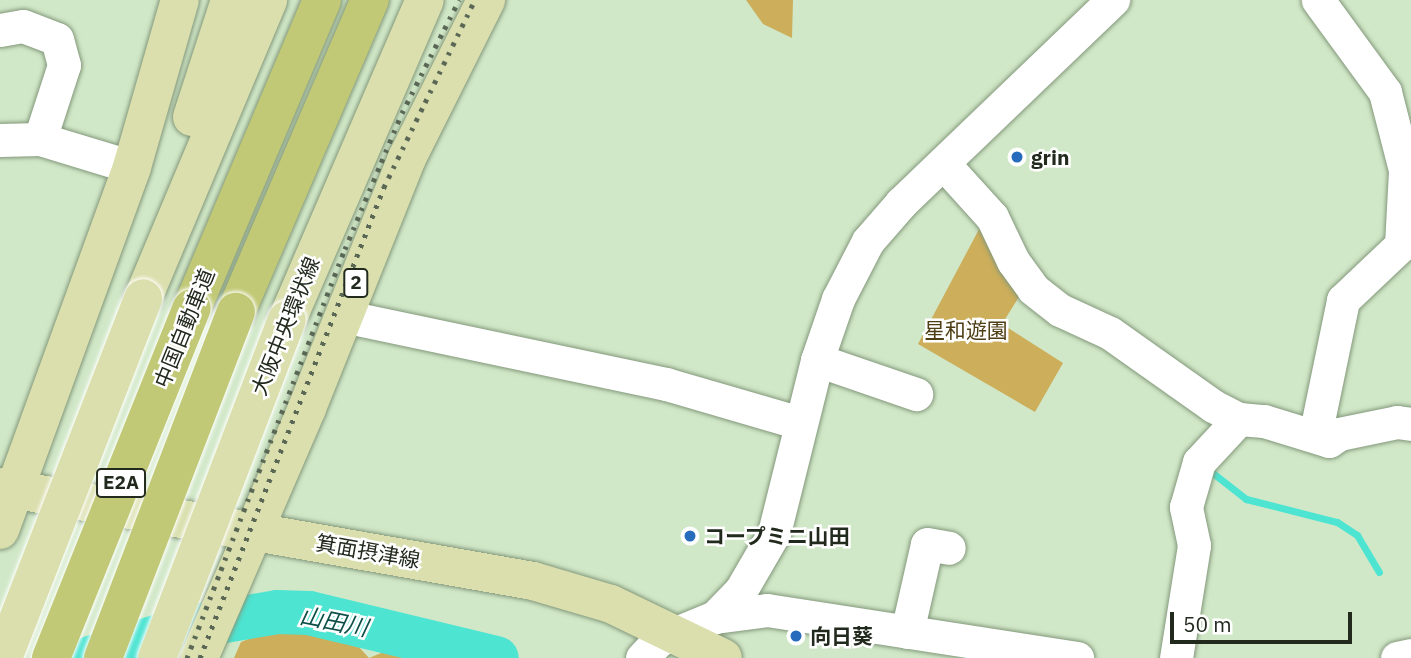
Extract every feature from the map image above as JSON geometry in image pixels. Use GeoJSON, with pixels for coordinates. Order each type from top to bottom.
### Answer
{"type":"FeatureCollection","features":[{"type":"Feature","properties":{"kind":"highway","name":"中国自動車道"},"geometry":{"type":"LineString","coordinates":[[51,658],[192,308],[322,0]]}},
{"type":"Feature","properties":{"kind":"highway","name":"中国自動車道"},"geometry":{"type":"LineString","coordinates":[[103,658],[236,312],[370,0]]}},
{"type":"Feature","properties":{"kind":"main road"},"geometry":{"type":"LineString","coordinates":[[164,241],[181,154],[230,0]]}},
{"type":"Feature","properties":{"kind":"main road"},"geometry":{"type":"LineString","coordinates":[[3,658],[164,241],[268,0]]}},
{"type":"Feature","properties":{"kind":"main road","name":"大阪中央環状線"},"geometry":{"type":"LineString","coordinates":[[157,658],[322,233],[425,0]]}},
{"type":"Feature","properties":{"kind":"main road"},"geometry":{"type":"LineString","coordinates":[[322,233],[452,0]]}},
{"type":"Feature","properties":{"kind":"main road","name":"2"},"geometry":{"type":"LineString","coordinates":[[199,658],[239,571],[422,123],[486,0]]}},
{"type":"Feature","properties":{"kind":"main road"},"geometry":{"type":"LineString","coordinates":[[0,530],[8,489],[132,167],[175,17]]}},
{"type":"Feature","properties":{"kind":"main road","name":"箕面摂津線"},"geometry":{"type":"LineString","coordinates":[[8,489],[533,581],[611,604],[675,632],[723,658]]}},
{"type":"Feature","properties":{"kind":"street"},"geometry":{"type":"LineString","coordinates":[[715,617],[741,590],[774,533],[817,360],[838,299],[869,242],[943,163],[1113,0]]}},
{"type":"Feature","properties":{"kind":"street"},"geometry":{"type":"LineString","coordinates":[[1317,426],[1343,299],[1401,245],[1405,170],[1385,92],[1318,0]]}},
{"type":"Feature","properties":{"kind":"street"},"geometry":{"type":"LineString","coordinates":[[0,30],[23,26],[57,39],[64,65],[40,139]]}},
{"type":"Feature","properties":{"kind":"street"},"geometry":{"type":"LineString","coordinates":[[0,140],[40,139],[132,167]]}},
{"type":"Feature","properties":{"kind":"street"},"geometry":{"type":"LineString","coordinates":[[943,163],[992,217],[1013,261],[1033,289],[1060,310],[1110,333],[1239,419],[1264,421],[1329,441],[1339,434],[1397,422],[1411,424]]}},
{"type":"Feature","properties":{"kind":"street"},"geometry":{"type":"LineString","coordinates":[[343,316],[666,384],[800,423]]}},
{"type":"Feature","properties":{"kind":"street"},"geometry":{"type":"LineString","coordinates":[[817,360],[916,394]]}},
{"type":"Feature","properties":{"kind":"street"},"geometry":{"type":"LineString","coordinates":[[1176,658],[1194,545],[1186,507],[1199,462],[1239,419]]}},
{"type":"Feature","properties":{"kind":"street"},"geometry":{"type":"LineString","coordinates":[[907,632],[927,544],[949,548]]}},
{"type":"Feature","properties":{"kind":"street"},"geometry":{"type":"LineString","coordinates":[[642,658],[659,640],[715,617],[776,611],[1077,658]]}},
{"type":"Feature","properties":{"kind":"street"},"geometry":{"type":"LineString","coordinates":[[1397,658],[1411,655]]}},
{"type":"Feature","properties":{"kind":"green space"},"geometry":{"type":"Polygon","coordinates":[[[746,0],[793,0],[792,38],[763,24],[746,0]]]}},
{"type":"Feature","properties":{"kind":"green space","name":"星和遊園"},"geometry":{"type":"Polygon","coordinates":[[[985,218],[1022,292],[1002,324],[1063,363],[1035,412],[918,344],[985,218]]]}},
{"type":"Feature","properties":{"kind":"green space"},"geometry":{"type":"Polygon","coordinates":[[[308,628],[358,646],[369,658],[234,658],[241,642],[266,632],[308,628]]]}},
{"type":"Feature","properties":{"kind":"green space"},"geometry":{"type":"Polygon","coordinates":[[[403,644],[427,651],[431,658],[369,658],[403,644]]]}},
{"type":"Feature","properties":{"kind":"waterway"},"geometry":{"type":"LineString","coordinates":[[1209,470],[1246,499],[1337,522],[1357,535],[1379,572]]}},
{"type":"Feature","properties":{"kind":"waterway","name":"山田川"},"geometry":{"type":"LineString","coordinates":[[90,658],[184,628],[278,612],[309,613],[497,658]]}},
{"type":"Feature","properties":{"kind":"railway"},"geometry":{"type":"LineString","coordinates":[[187,658],[345,249],[402,113],[459,0]]}},
{"type":"Feature","properties":{"kind":"railway"},"geometry":{"type":"LineString","coordinates":[[200,658],[384,187],[475,0]]}},
{"type":"Feature","properties":{"kind":"place","name":"grin"},"geometry":{"type":"Point","coordinates":[1017,157]}},
{"type":"Feature","properties":{"kind":"place","name":"コープミニ山田"},"geometry":{"type":"Point","coordinates":[690,536]}},
{"type":"Feature","properties":{"kind":"place","name":"向日葵"},"geometry":{"type":"Point","coordinates":[796,636]}}]}
